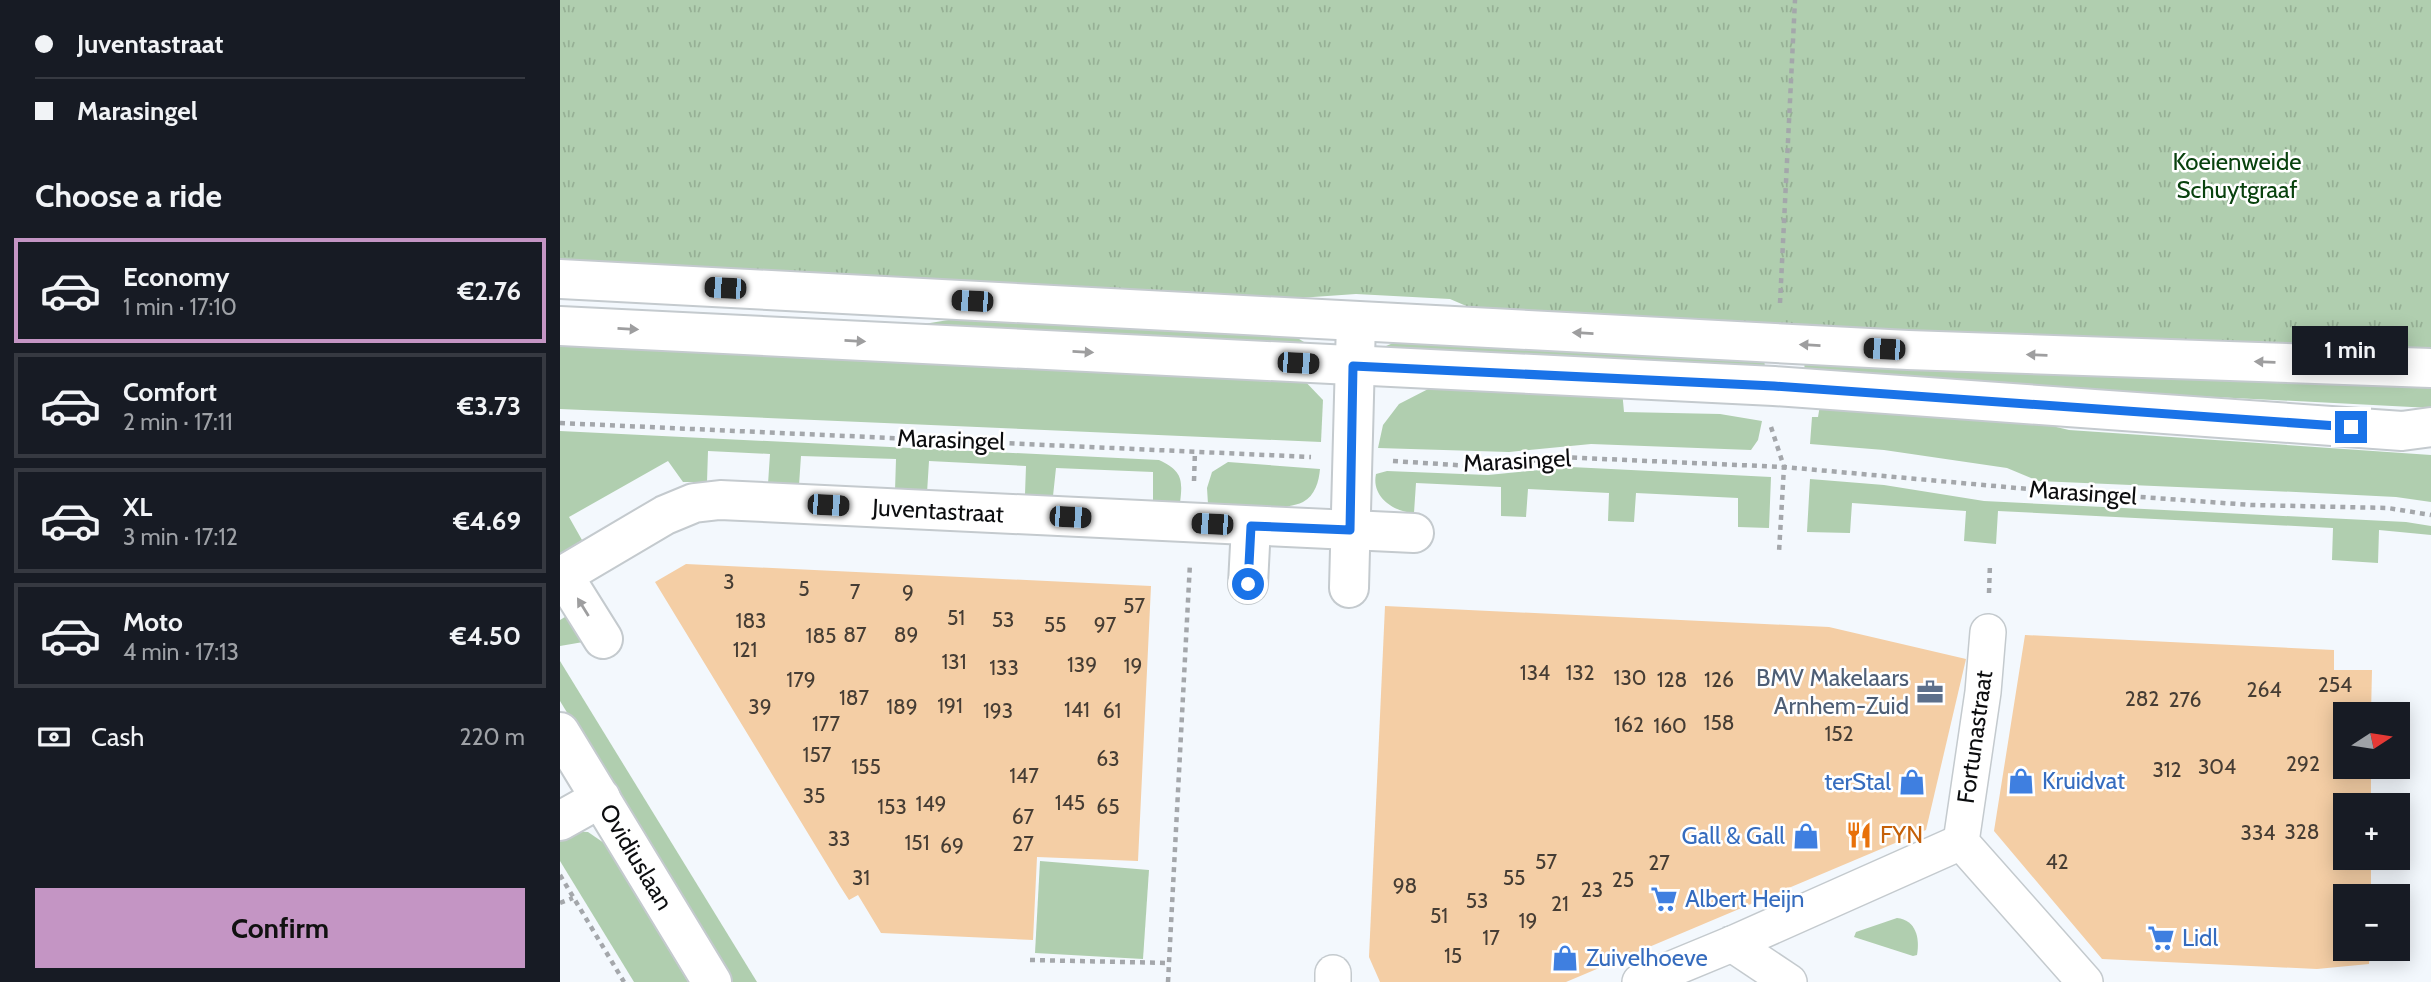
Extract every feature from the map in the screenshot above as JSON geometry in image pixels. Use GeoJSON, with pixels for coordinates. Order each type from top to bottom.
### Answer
{"type":"FeatureCollection","features":[{"type":"Feature","properties":{"kind":"street"},"geometry":{"type":"LineString","coordinates":[[560,279],[1922,351],[2431,368]]}},
{"type":"Feature","properties":{"kind":"street"},"geometry":{"type":"LineString","coordinates":[[1349,588],[1356,321]]}},
{"type":"Feature","properties":{"kind":"street"},"geometry":{"type":"LineString","coordinates":[[560,326],[1774,386],[2421,433]]}},
{"type":"Feature","properties":{"kind":"street","name":"Juventastraat"},"geometry":{"type":"LineString","coordinates":[[561,576],[665,515],[694,503],[720,500],[1414,533]]}},
{"type":"Feature","properties":{"kind":"street"},"geometry":{"type":"LineString","coordinates":[[1248,584],[1251,526]]}},
{"type":"Feature","properties":{"kind":"street"},"geometry":{"type":"LineString","coordinates":[[561,576],[603,639]]}},
{"type":"Feature","properties":{"kind":"street","name":"Fortunastraat"},"geometry":{"type":"LineString","coordinates":[[1961,842],[1983,692],[1988,632]]}},
{"type":"Feature","properties":{"kind":"street","name":"Ovidiuslaan"},"geometry":{"type":"LineString","coordinates":[[560,732],[712,982]]}},
{"type":"Feature","properties":{"kind":"street"},"geometry":{"type":"LineString","coordinates":[[560,821],[601,798]]}},
{"type":"Feature","properties":{"kind":"street"},"geometry":{"type":"LineString","coordinates":[[1640,982],[1961,842],[2085,982]]}},
{"type":"Feature","properties":{"kind":"street"},"geometry":{"type":"LineString","coordinates":[[1732,944],[1789,982]]}},
{"type":"Feature","properties":{"kind":"path"},"geometry":{"type":"LineString","coordinates":[[1778,344],[1795,0]]}},
{"type":"Feature","properties":{"kind":"path"},"geometry":{"type":"LineString","coordinates":[[1774,386],[1771,428],[1784,467],[1779,552]]}},
{"type":"Feature","properties":{"kind":"path","name":"Marasingel"},"geometry":{"type":"LineString","coordinates":[[560,423],[1195,451],[1487,467],[1559,457],[1784,467],[2251,505],[2388,508],[2431,515]]}},
{"type":"Feature","properties":{"kind":"path"},"geometry":{"type":"LineString","coordinates":[[1168,982],[1195,451]]}},
{"type":"Feature","properties":{"kind":"path"},"geometry":{"type":"LineString","coordinates":[[560,875],[624,982]]}},
{"type":"Feature","properties":{"kind":"path"},"geometry":{"type":"LineString","coordinates":[[560,903],[573,898]]}},
{"type":"Feature","properties":{"kind":"path"},"geometry":{"type":"LineString","coordinates":[[1030,960],[1169,963]]}},
{"type":"Feature","properties":{"kind":"green space","name":"Koeienweide Schuytgraaf"},"geometry":{"type":"Polygon","coordinates":[[[560,0],[2431,0],[2431,357],[1485,314],[1450,299],[1356,294],[1257,301],[560,267],[560,0]]]}},
{"type":"Feature","properties":{"kind":"green space"},"geometry":{"type":"Polygon","coordinates":[[[991,313],[1278,326],[1317,350],[923,331],[924,324],[991,313]]]}},
{"type":"Feature","properties":{"kind":"green space"},"geometry":{"type":"Polygon","coordinates":[[[1405,338],[1764,353],[1765,370],[1380,357],[1386,346],[1405,338]]]}},
{"type":"Feature","properties":{"kind":"green space"},"geometry":{"type":"Polygon","coordinates":[[[560,342],[1300,376],[1323,400],[1321,442],[560,409],[560,342]]]}},
{"type":"Feature","properties":{"kind":"green space"},"geometry":{"type":"Polygon","coordinates":[[[1805,355],[2431,384],[2431,408],[1804,376],[1805,355]]]}},
{"type":"Feature","properties":{"kind":"green space"},"geometry":{"type":"Polygon","coordinates":[[[1436,385],[1622,390],[1624,412],[1720,414],[1762,421],[1758,440],[1751,450],[1591,444],[1509,452],[1378,448],[1383,425],[1399,404],[1436,385]]]}},
{"type":"Feature","properties":{"kind":"green space"},"geometry":{"type":"Polygon","coordinates":[[[1821,399],[2018,418],[2069,430],[2431,455],[2431,502],[2396,497],[2038,481],[2007,468],[1884,450],[1810,444],[1812,417],[1818,417],[1821,399]]]}},
{"type":"Feature","properties":{"kind":"green space"},"geometry":{"type":"Polygon","coordinates":[[[560,431],[1159,460],[1177,472],[1181,482],[1180,503],[1153,502],[1153,472],[1056,468],[1053,496],[1025,494],[1026,466],[929,461],[927,493],[895,491],[896,459],[801,456],[799,485],[768,484],[770,454],[708,451],[707,482],[683,482],[668,461],[569,517],[582,540],[560,554],[560,431]]]}},
{"type":"Feature","properties":{"kind":"green space"},"geometry":{"type":"Polygon","coordinates":[[[1228,462],[1320,469],[1311,496],[1303,502],[1269,508],[1208,504],[1207,488],[1212,472],[1228,462]]]}},
{"type":"Feature","properties":{"kind":"green space"},"geometry":{"type":"Polygon","coordinates":[[[1571,467],[1771,477],[1769,528],[1738,527],[1738,498],[1636,493],[1634,522],[1608,521],[1609,493],[1528,489],[1526,517],[1501,516],[1501,487],[1416,483],[1414,513],[1399,510],[1386,502],[1377,490],[1375,482],[1376,474],[1387,471],[1488,475],[1571,467]]]}},
{"type":"Feature","properties":{"kind":"green space"},"geometry":{"type":"Polygon","coordinates":[[[1810,479],[1884,485],[1984,501],[2406,522],[2431,526],[2431,535],[2379,530],[2378,563],[2332,560],[2333,528],[1998,511],[1996,544],[1964,541],[1966,511],[1852,503],[1850,533],[1807,532],[1810,479]]]}},
{"type":"Feature","properties":{"kind":"green space"},"geometry":{"type":"Polygon","coordinates":[[[570,614],[589,641],[560,646],[560,620],[570,614]]]}},
{"type":"Feature","properties":{"kind":"green space"},"geometry":{"type":"Polygon","coordinates":[[[560,661],[757,982],[731,982],[560,701],[560,661]]]}},
{"type":"Feature","properties":{"kind":"green space"},"geometry":{"type":"Polygon","coordinates":[[[568,831],[588,832],[604,843],[688,982],[634,982],[560,861],[560,834],[568,831]]]}},
{"type":"Feature","properties":{"kind":"green space"},"geometry":{"type":"Polygon","coordinates":[[[1040,861],[1149,870],[1143,959],[1035,953],[1040,861]]]}},
{"type":"Feature","properties":{"kind":"green space"},"geometry":{"type":"Polygon","coordinates":[[[1897,918],[1909,922],[1915,931],[1917,955],[1854,937],[1856,932],[1897,918]]]}},
{"type":"Feature","properties":{"kind":"building"},"geometry":{"type":"Polygon","coordinates":[[[686,564],[1151,586],[1138,861],[1037,857],[1033,940],[881,933],[858,895],[849,900],[655,582],[686,564]]]}},
{"type":"Feature","properties":{"kind":"building"},"geometry":{"type":"Polygon","coordinates":[[[1385,606],[1829,627],[1966,659],[1926,830],[1566,982],[1380,982],[1369,957],[1385,606]]]}},
{"type":"Feature","properties":{"kind":"building"},"geometry":{"type":"Polygon","coordinates":[[[2025,635],[2334,650],[2334,670],[2372,670],[2371,702],[2333,702],[2333,779],[2371,779],[2371,793],[2333,793],[2333,870],[2371,870],[2371,884],[2333,884],[2333,961],[2369,961],[2369,964],[2317,969],[2102,959],[1994,831],[2025,635]]]}},
{"type":"Feature","properties":{"kind":"place","name":"BMV Makelaars Arnhem-Zuid"},"geometry":{"type":"Point","coordinates":[1930,692]}},
{"type":"Feature","properties":{"kind":"place","name":"Kruidvat"},"geometry":{"type":"Point","coordinates":[2021,781]}},
{"type":"Feature","properties":{"kind":"place","name":"terStal"},"geometry":{"type":"Point","coordinates":[1912,782]}},
{"type":"Feature","properties":{"kind":"place","name":"FYN"},"geometry":{"type":"Point","coordinates":[1859,835]}},
{"type":"Feature","properties":{"kind":"place","name":"Gall & Gall"},"geometry":{"type":"Point","coordinates":[1806,836]}},
{"type":"Feature","properties":{"kind":"place","name":"Albert Heijn"},"geometry":{"type":"Point","coordinates":[1664,899]}},
{"type":"Feature","properties":{"kind":"place","name":"Lidl"},"geometry":{"type":"Point","coordinates":[2161,938]}},
{"type":"Feature","properties":{"kind":"place","name":"Zuivelhoeve"},"geometry":{"type":"Point","coordinates":[1565,958]}},
{"type":"Feature","properties":{"kind":"route"},"geometry":{"type":"LineString","coordinates":[[1248,584],[1251,526],[1350,530],[1353,366],[1774,386],[2351,427]]}}]}
